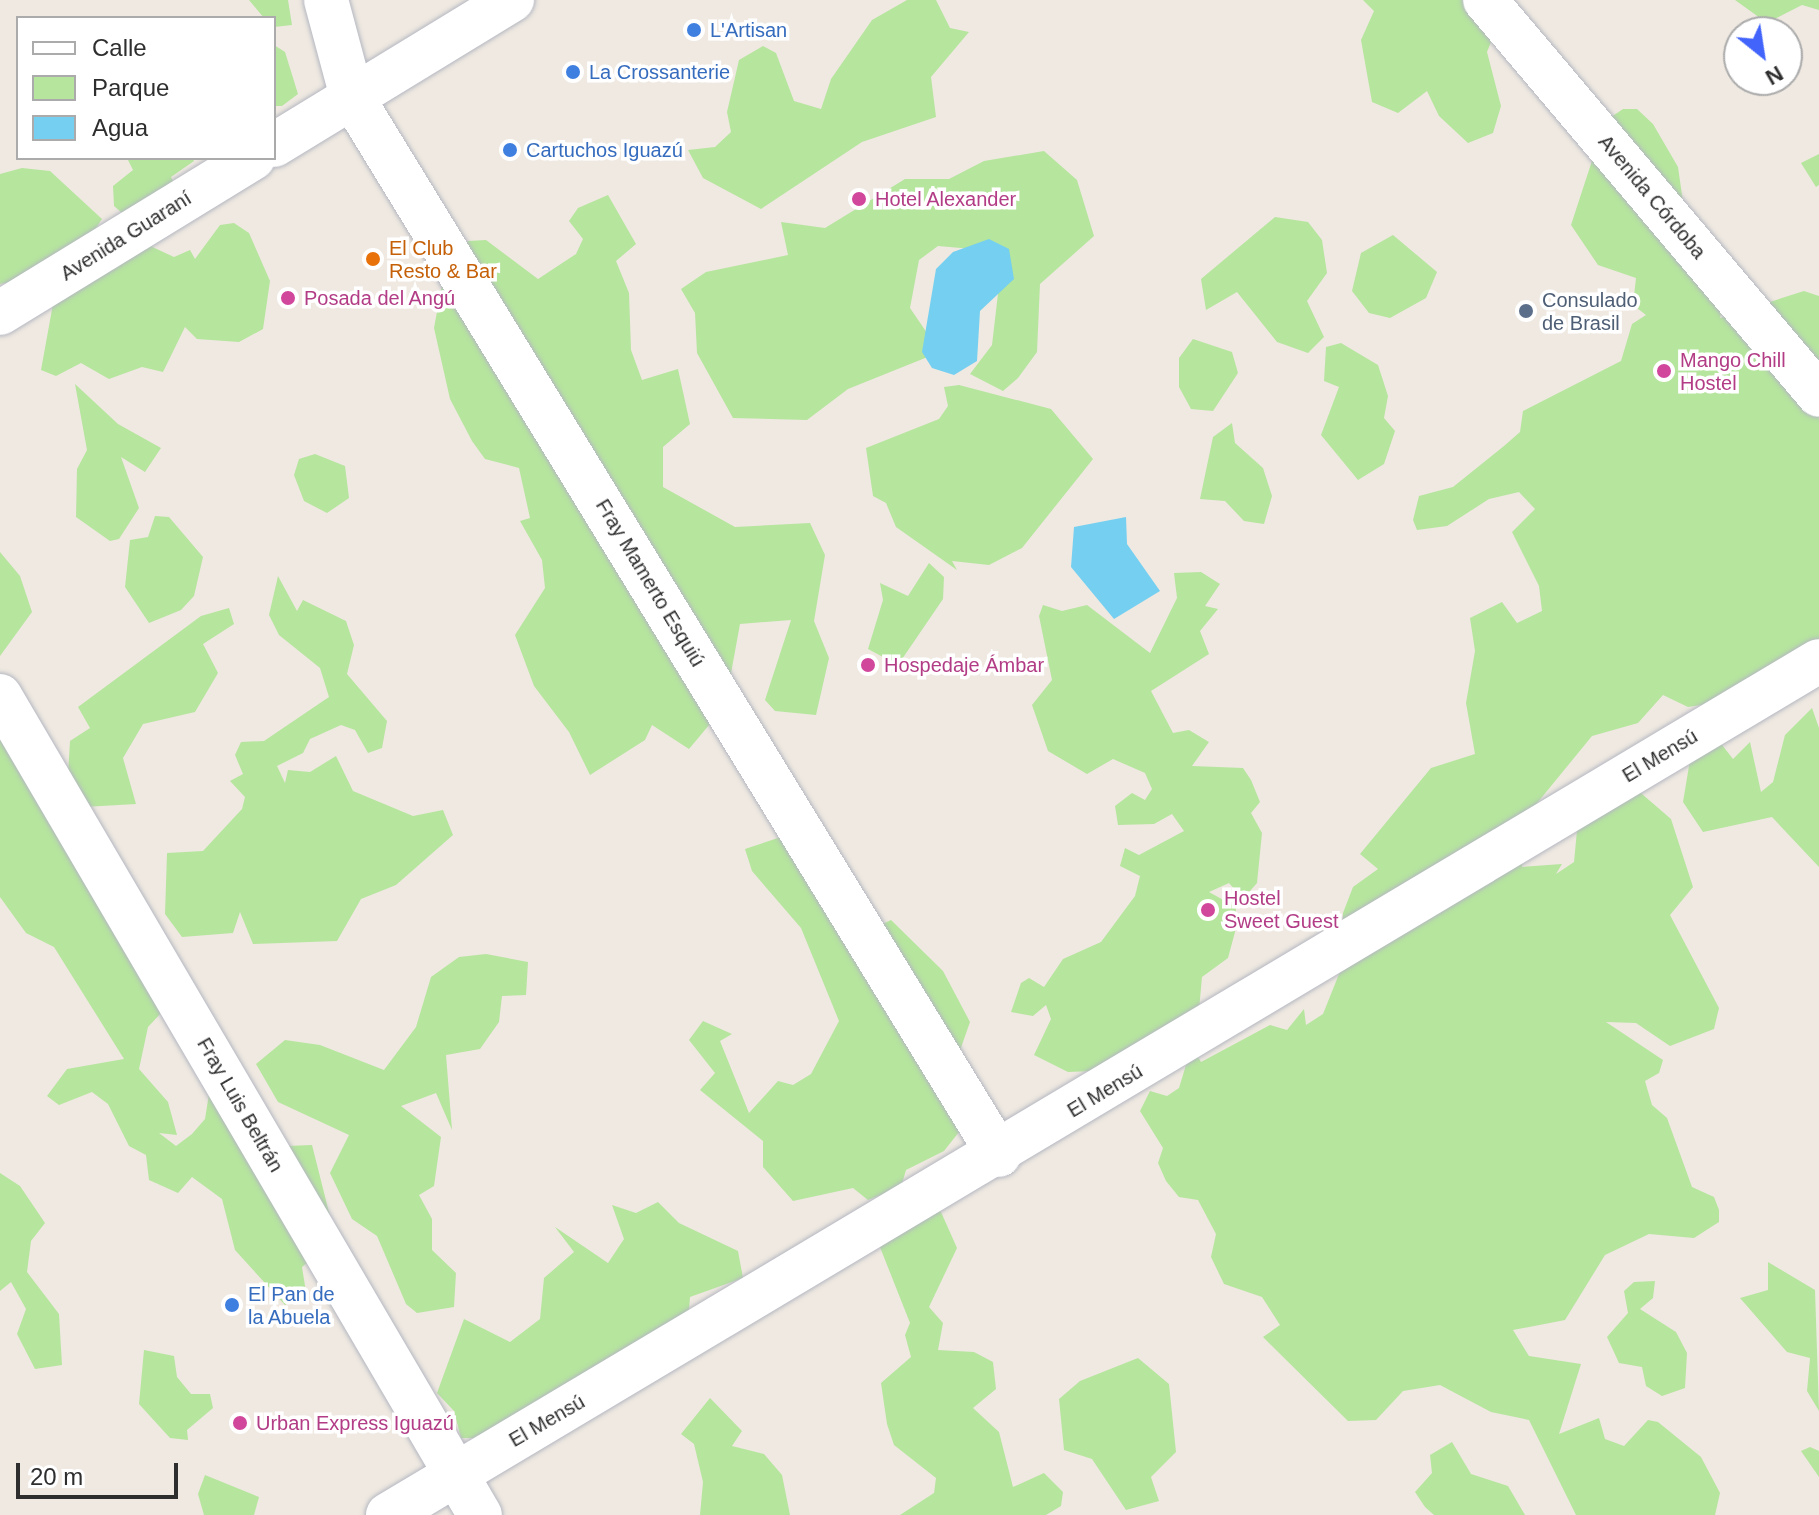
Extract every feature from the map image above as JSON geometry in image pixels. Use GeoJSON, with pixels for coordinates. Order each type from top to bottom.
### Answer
{"type":"FeatureCollection","features":[{"type":"Feature","properties":{"kind":"street","name":"Fray Mamerto Esquiú"},"geometry":{"type":"LineString","coordinates":[[326,0],[352,97],[999,1155]]}},
{"type":"Feature","properties":{"kind":"street"},"geometry":{"type":"LineString","coordinates":[[276,144],[512,0]]}},
{"type":"Feature","properties":{"kind":"street","name":"Avenida Córdoba"},"geometry":{"type":"LineString","coordinates":[[1485,0],[1819,395]]}},
{"type":"Feature","properties":{"kind":"street","name":"Avenida Guaraní"},"geometry":{"type":"LineString","coordinates":[[0,313],[250,160]]}},
{"type":"Feature","properties":{"kind":"street","name":"El Mensú"},"geometry":{"type":"LineString","coordinates":[[388,1515],[999,1155],[1819,661]]}},
{"type":"Feature","properties":{"kind":"street","name":"Fray Luis Beltrán"},"geometry":{"type":"LineString","coordinates":[[0,696],[480,1515]]}},
{"type":"Feature","properties":{"kind":"green space"},"geometry":{"type":"Polygon","coordinates":[[[249,0],[288,0],[292,25],[276,27],[276,16],[262,16],[249,0]]]}},
{"type":"Feature","properties":{"kind":"green space"},"geometry":{"type":"Polygon","coordinates":[[[907,0],[936,0],[950,28],[969,32],[931,77],[936,117],[862,142],[761,209],[703,178],[688,150],[715,147],[731,132],[727,112],[739,60],[763,46],[776,53],[794,101],[821,109],[831,79],[872,20],[907,0]]]}},
{"type":"Feature","properties":{"kind":"green space"},"geometry":{"type":"Polygon","coordinates":[[[1363,0],[1508,0],[1487,52],[1501,106],[1493,133],[1468,143],[1439,116],[1427,91],[1398,113],[1372,102],[1361,40],[1374,11],[1363,0]]]}},
{"type":"Feature","properties":{"kind":"green space"},"geometry":{"type":"Polygon","coordinates":[[[1735,0],[1819,0],[1819,10],[1802,5],[1781,16],[1757,16],[1735,0]]]}},
{"type":"Feature","properties":{"kind":"green space"},"geometry":{"type":"Polygon","coordinates":[[[276,46],[285,52],[298,94],[282,106],[276,106],[276,46]]]}},
{"type":"Feature","properties":{"kind":"green space"},"geometry":{"type":"Polygon","coordinates":[[[1623,109],[1637,109],[1653,124],[1678,167],[1683,202],[1724,299],[1720,318],[1804,291],[1819,296],[1819,661],[1760,696],[1688,707],[1663,695],[1638,723],[1592,736],[1529,813],[1522,867],[1562,864],[1556,874],[1574,862],[1578,820],[1635,788],[1671,819],[1693,887],[1670,915],[1719,1008],[1714,1029],[1670,1046],[1636,1023],[1606,1022],[1663,1060],[1659,1073],[1645,1081],[1652,1105],[1667,1118],[1692,1187],[1714,1197],[1719,1222],[1694,1238],[1649,1234],[1605,1255],[1565,1320],[1513,1330],[1529,1356],[1581,1364],[1559,1434],[1599,1418],[1605,1439],[1624,1446],[1648,1420],[1658,1422],[1701,1457],[1720,1493],[1715,1515],[1576,1515],[1529,1420],[1491,1412],[1440,1385],[1403,1391],[1376,1420],[1348,1421],[1263,1337],[1280,1325],[1262,1297],[1224,1284],[1211,1257],[1216,1234],[1198,1200],[1179,1197],[1166,1181],[1158,1163],[1163,1148],[1140,1111],[1150,1091],[1167,1096],[1179,1088],[1186,1065],[1198,1057],[1201,1062],[1270,1025],[1287,1030],[1304,1009],[1306,1025],[1323,1014],[1343,964],[1343,913],[1353,887],[1378,869],[1360,854],[1431,768],[1475,754],[1466,703],[1475,651],[1470,618],[1502,602],[1517,623],[1542,611],[1539,586],[1512,532],[1535,509],[1519,492],[1489,499],[1447,526],[1417,530],[1413,520],[1419,496],[1453,487],[1504,446],[1520,432],[1523,411],[1621,361],[1632,324],[1646,315],[1633,305],[1636,278],[1598,265],[1571,225],[1605,121],[1623,109]]]}},
{"type":"Feature","properties":{"kind":"green space"},"geometry":{"type":"Polygon","coordinates":[[[1044,151],[1077,180],[1094,236],[1040,284],[1037,352],[1018,378],[1003,391],[970,374],[992,345],[999,285],[984,250],[938,246],[919,260],[910,308],[940,352],[848,389],[807,420],[733,418],[697,353],[695,313],[681,289],[706,272],[788,255],[781,222],[825,228],[905,179],[949,179],[984,161],[1044,151]]]}},
{"type":"Feature","properties":{"kind":"green space"},"geometry":{"type":"Polygon","coordinates":[[[1819,154],[1819,185],[1816,187],[1801,163],[1819,154]]]}},
{"type":"Feature","properties":{"kind":"green space"},"geometry":{"type":"Polygon","coordinates":[[[128,160],[194,161],[171,177],[178,191],[129,219],[114,206],[113,186],[133,170],[128,160]]]}},
{"type":"Feature","properties":{"kind":"green space"},"geometry":{"type":"Polygon","coordinates":[[[22,168],[50,171],[102,219],[89,239],[42,276],[0,284],[0,174],[22,168]]]}},
{"type":"Feature","properties":{"kind":"green space"},"geometry":{"type":"Polygon","coordinates":[[[608,195],[636,244],[616,261],[629,293],[631,350],[642,380],[678,369],[690,424],[663,447],[663,487],[735,527],[810,523],[825,555],[814,621],[829,658],[816,715],[775,711],[765,700],[791,620],[740,624],[725,706],[689,749],[652,725],[645,740],[590,775],[569,732],[534,686],[515,635],[545,588],[542,560],[520,521],[530,518],[519,468],[485,459],[472,441],[450,399],[434,328],[443,279],[468,241],[486,240],[538,279],[576,254],[583,239],[569,221],[578,208],[608,195]]]}},
{"type":"Feature","properties":{"kind":"green space"},"geometry":{"type":"Polygon","coordinates":[[[1275,217],[1308,222],[1322,240],[1327,273],[1307,301],[1324,337],[1308,353],[1277,342],[1237,292],[1206,310],[1201,279],[1275,217]]]}},
{"type":"Feature","properties":{"kind":"green space"},"geometry":{"type":"Polygon","coordinates":[[[234,223],[249,233],[270,281],[263,329],[239,342],[197,339],[185,327],[163,372],[142,367],[109,379],[81,363],[56,376],[41,370],[53,304],[146,244],[174,257],[190,250],[195,259],[220,225],[234,223]]]}},
{"type":"Feature","properties":{"kind":"green space"},"geometry":{"type":"Polygon","coordinates":[[[1393,235],[1437,272],[1426,298],[1390,318],[1369,313],[1352,291],[1361,253],[1393,235]]]}},
{"type":"Feature","properties":{"kind":"green space"},"geometry":{"type":"Polygon","coordinates":[[[1193,339],[1232,352],[1238,373],[1213,411],[1191,409],[1179,387],[1179,358],[1193,339]]]}},
{"type":"Feature","properties":{"kind":"green space"},"geometry":{"type":"Polygon","coordinates":[[[1341,343],[1378,365],[1388,396],[1384,418],[1395,431],[1384,464],[1358,480],[1321,435],[1339,387],[1324,381],[1326,347],[1341,343]]]}},
{"type":"Feature","properties":{"kind":"green space"},"geometry":{"type":"Polygon","coordinates":[[[75,384],[118,424],[161,448],[145,472],[121,457],[139,508],[119,539],[110,541],[76,517],[77,469],[87,450],[75,384]]]}},
{"type":"Feature","properties":{"kind":"green space"},"geometry":{"type":"Polygon","coordinates":[[[959,385],[1051,409],[1093,459],[1022,548],[989,565],[952,561],[957,570],[896,527],[886,503],[873,496],[866,448],[939,419],[948,406],[944,387],[959,385]]]}},
{"type":"Feature","properties":{"kind":"green space"},"geometry":{"type":"Polygon","coordinates":[[[1232,423],[1235,443],[1263,468],[1272,496],[1264,524],[1244,521],[1225,501],[1200,499],[1213,437],[1232,423]]]}},
{"type":"Feature","properties":{"kind":"green space"},"geometry":{"type":"Polygon","coordinates":[[[315,454],[345,466],[349,498],[327,513],[304,501],[294,475],[299,459],[315,454]]]}},
{"type":"Feature","properties":{"kind":"green space"},"geometry":{"type":"Polygon","coordinates":[[[155,516],[169,517],[203,557],[194,596],[181,610],[149,623],[125,587],[130,540],[148,537],[155,516]]]}},
{"type":"Feature","properties":{"kind":"green space"},"geometry":{"type":"Polygon","coordinates":[[[0,552],[20,576],[32,612],[0,656],[0,552]]]}},
{"type":"Feature","properties":{"kind":"green space"},"geometry":{"type":"Polygon","coordinates":[[[929,563],[944,577],[943,599],[898,665],[868,649],[883,600],[880,583],[908,596],[929,563]]]}},
{"type":"Feature","properties":{"kind":"green space"},"geometry":{"type":"Polygon","coordinates":[[[1201,572],[1220,584],[1205,606],[1218,609],[1200,631],[1209,654],[1151,691],[1173,733],[1189,730],[1209,742],[1192,766],[1243,768],[1251,780],[1260,802],[1251,813],[1262,833],[1257,883],[1250,891],[1237,892],[1229,883],[1209,892],[1236,907],[1235,932],[1228,958],[1202,977],[1199,1010],[1093,1071],[1068,1072],[1034,1055],[1051,1019],[1046,1005],[1033,1016],[1011,1012],[1021,983],[1029,978],[1044,987],[1063,959],[1101,942],[1135,896],[1140,876],[1120,866],[1125,848],[1139,855],[1184,831],[1172,814],[1154,824],[1118,825],[1115,806],[1132,793],[1145,800],[1152,789],[1145,773],[1113,759],[1087,774],[1048,751],[1032,705],[1052,680],[1039,616],[1043,605],[1062,611],[1087,605],[1150,653],[1177,598],[1174,573],[1201,572]]]}},
{"type":"Feature","properties":{"kind":"green space"},"geometry":{"type":"Polygon","coordinates":[[[278,576],[297,611],[303,600],[346,621],[354,645],[347,674],[387,721],[382,748],[368,753],[355,730],[341,725],[310,739],[303,753],[277,766],[285,783],[288,770],[310,772],[336,756],[353,791],[413,816],[443,810],[453,835],[396,885],[361,899],[337,941],[253,944],[240,912],[233,933],[182,937],[165,914],[167,853],[203,851],[242,809],[245,797],[230,781],[243,774],[235,755],[241,742],[264,741],[329,697],[320,668],[279,635],[269,615],[278,576]]]}},
{"type":"Feature","properties":{"kind":"green space"},"geometry":{"type":"Polygon","coordinates":[[[229,608],[234,624],[203,644],[218,673],[195,712],[143,724],[123,758],[136,804],[66,808],[70,741],[90,728],[78,707],[201,616],[229,608]]]}},
{"type":"Feature","properties":{"kind":"green space"},"geometry":{"type":"Polygon","coordinates":[[[1812,708],[1819,728],[1819,867],[1772,817],[1703,832],[1683,802],[1691,754],[1719,741],[1733,759],[1750,742],[1761,792],[1773,782],[1785,735],[1812,708]]]}},
{"type":"Feature","properties":{"kind":"green space"},"geometry":{"type":"Polygon","coordinates":[[[0,730],[162,1012],[148,1027],[139,1069],[168,1102],[177,1135],[159,1133],[176,1146],[192,1134],[205,1119],[209,1094],[287,1146],[312,1145],[336,1240],[302,1267],[306,1292],[285,1305],[235,1250],[222,1199],[192,1177],[178,1193],[149,1180],[146,1155],[129,1146],[108,1104],[92,1092],[59,1105],[47,1096],[67,1069],[124,1059],[54,947],[26,933],[0,897],[0,730]]]}},
{"type":"Feature","properties":{"kind":"green space"},"geometry":{"type":"Polygon","coordinates":[[[781,837],[864,933],[891,920],[943,971],[970,1022],[951,1076],[974,1113],[944,1151],[906,1170],[901,1187],[868,1200],[853,1188],[793,1201],[763,1167],[763,1141],[700,1090],[715,1073],[689,1040],[703,1021],[732,1034],[720,1041],[749,1113],[778,1081],[793,1085],[811,1074],[839,1021],[801,928],[752,871],[745,849],[781,837]]]}},
{"type":"Feature","properties":{"kind":"green space"},"geometry":{"type":"Polygon","coordinates":[[[486,954],[528,962],[526,995],[502,996],[499,1022],[480,1049],[446,1055],[452,1130],[436,1093],[401,1106],[441,1137],[434,1186],[419,1195],[432,1219],[432,1250],[456,1273],[454,1307],[417,1313],[406,1304],[377,1236],[352,1219],[330,1173],[349,1135],[278,1102],[256,1064],[285,1040],[320,1045],[384,1070],[416,1027],[431,977],[459,957],[486,954]]]}},
{"type":"Feature","properties":{"kind":"green space"},"geometry":{"type":"Polygon","coordinates":[[[0,1173],[20,1186],[45,1223],[31,1241],[27,1272],[59,1314],[62,1365],[35,1369],[17,1334],[26,1309],[11,1282],[0,1291],[0,1173]]]}},
{"type":"Feature","properties":{"kind":"green space"},"geometry":{"type":"Polygon","coordinates":[[[918,1190],[941,1212],[957,1248],[929,1307],[943,1323],[938,1350],[974,1352],[993,1362],[996,1389],[973,1408],[999,1432],[1013,1487],[1044,1473],[1063,1492],[1061,1506],[1046,1515],[900,1515],[934,1493],[936,1478],[894,1445],[887,1424],[881,1383],[911,1357],[905,1335],[910,1323],[876,1237],[918,1190]]]}},
{"type":"Feature","properties":{"kind":"green space"},"geometry":{"type":"Polygon","coordinates":[[[658,1202],[679,1223],[738,1251],[743,1278],[690,1297],[688,1323],[482,1438],[461,1438],[454,1411],[437,1393],[464,1319],[510,1342],[540,1319],[544,1278],[574,1252],[555,1227],[608,1263],[624,1239],[612,1205],[636,1213],[658,1202]]]}},
{"type":"Feature","properties":{"kind":"green space"},"geometry":{"type":"Polygon","coordinates":[[[1768,1262],[1815,1290],[1819,1411],[1807,1391],[1810,1358],[1787,1352],[1740,1298],[1768,1290],[1768,1262]]]}},
{"type":"Feature","properties":{"kind":"green space"},"geometry":{"type":"Polygon","coordinates":[[[1655,1281],[1653,1298],[1640,1309],[1676,1332],[1687,1353],[1685,1388],[1662,1396],[1646,1386],[1642,1367],[1619,1363],[1607,1337],[1628,1313],[1624,1291],[1634,1282],[1655,1281]]]}},
{"type":"Feature","properties":{"kind":"green space"},"geometry":{"type":"Polygon","coordinates":[[[144,1350],[174,1356],[177,1377],[191,1394],[210,1394],[213,1408],[187,1430],[188,1440],[170,1438],[139,1404],[144,1350]]]}},
{"type":"Feature","properties":{"kind":"green space"},"geometry":{"type":"Polygon","coordinates":[[[1138,1358],[1169,1384],[1176,1452],[1151,1477],[1159,1501],[1126,1510],[1092,1459],[1064,1450],[1059,1399],[1080,1381],[1138,1358]]]}},
{"type":"Feature","properties":{"kind":"green space"},"geometry":{"type":"Polygon","coordinates":[[[710,1398],[742,1431],[732,1446],[764,1454],[782,1475],[790,1515],[700,1515],[703,1482],[694,1444],[681,1434],[710,1398]]]}},
{"type":"Feature","properties":{"kind":"green space"},"geometry":{"type":"Polygon","coordinates":[[[1452,1442],[1471,1474],[1508,1486],[1525,1515],[1434,1515],[1425,1507],[1415,1492],[1432,1473],[1430,1455],[1452,1442]]]}},
{"type":"Feature","properties":{"kind":"green space"},"geometry":{"type":"Polygon","coordinates":[[[1810,1447],[1819,1451],[1819,1477],[1801,1451],[1810,1447]]]}},
{"type":"Feature","properties":{"kind":"green space"},"geometry":{"type":"Polygon","coordinates":[[[205,1475],[259,1497],[254,1515],[204,1515],[198,1494],[205,1475]]]}},
{"type":"Feature","properties":{"kind":"water"},"geometry":{"type":"Polygon","coordinates":[[[989,239],[1009,249],[1014,279],[980,311],[977,361],[954,375],[932,368],[922,352],[936,269],[953,252],[989,239]]]}},
{"type":"Feature","properties":{"kind":"water"},"geometry":{"type":"Polygon","coordinates":[[[1126,517],[1127,544],[1160,591],[1114,619],[1071,567],[1074,527],[1126,517]]]}},
{"type":"Feature","properties":{"kind":"place","name":"L'Artisan"},"geometry":{"type":"Point","coordinates":[694,30]}},
{"type":"Feature","properties":{"kind":"place","name":"La Crossanterie"},"geometry":{"type":"Point","coordinates":[573,72]}},
{"type":"Feature","properties":{"kind":"place","name":"Cartuchos Iguazú"},"geometry":{"type":"Point","coordinates":[510,150]}},
{"type":"Feature","properties":{"kind":"place","name":"Hotel Alexander"},"geometry":{"type":"Point","coordinates":[859,199]}},
{"type":"Feature","properties":{"kind":"place","name":"El Club Resto & Bar"},"geometry":{"type":"Point","coordinates":[373,259]}},
{"type":"Feature","properties":{"kind":"place","name":"Posada del Angú"},"geometry":{"type":"Point","coordinates":[288,298]}},
{"type":"Feature","properties":{"kind":"place","name":"Consulado de Brasil"},"geometry":{"type":"Point","coordinates":[1526,311]}},
{"type":"Feature","properties":{"kind":"place","name":"Mango Chill Hostel"},"geometry":{"type":"Point","coordinates":[1664,371]}},
{"type":"Feature","properties":{"kind":"place","name":"Hospedaje Ámbar"},"geometry":{"type":"Point","coordinates":[868,665]}},
{"type":"Feature","properties":{"kind":"place","name":"Hostel Sweet Guest"},"geometry":{"type":"Point","coordinates":[1208,910]}},
{"type":"Feature","properties":{"kind":"place","name":"El Pan de la Abuela"},"geometry":{"type":"Point","coordinates":[232,1305]}},
{"type":"Feature","properties":{"kind":"place","name":"Urban Express Iguazú"},"geometry":{"type":"Point","coordinates":[240,1423]}}]}
